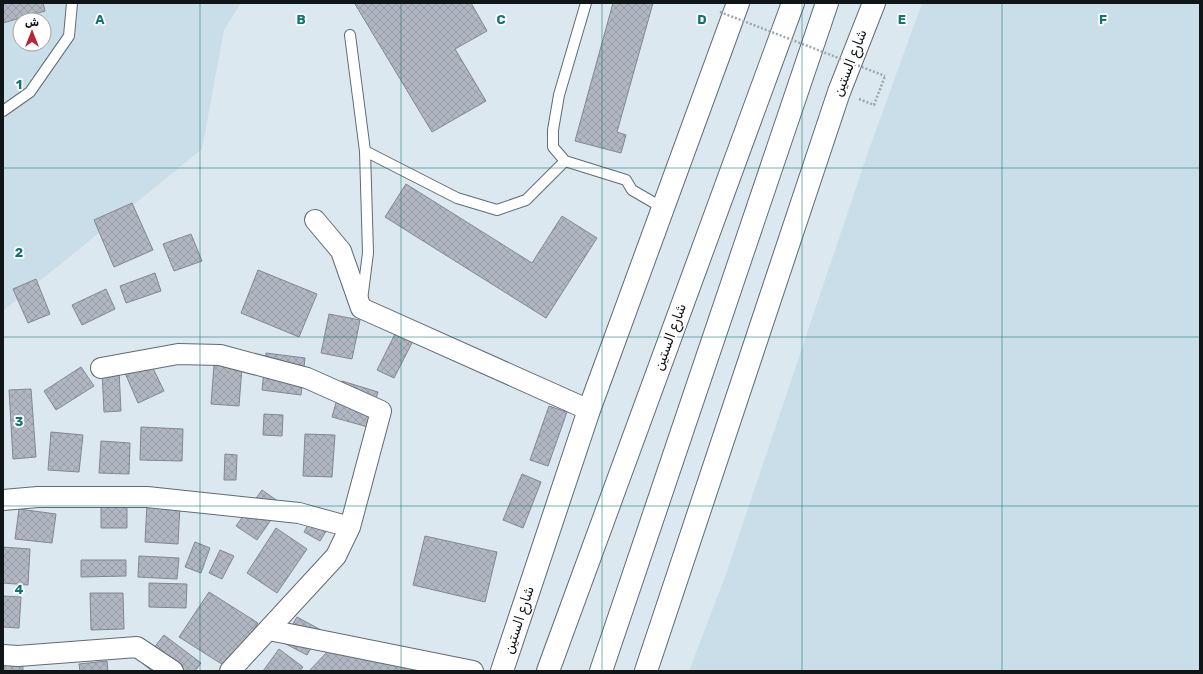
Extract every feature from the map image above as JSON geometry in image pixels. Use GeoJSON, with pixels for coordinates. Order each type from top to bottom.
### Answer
{"type":"FeatureCollection","features":[{"type":"Feature","properties":{"kind":"main road","name":"شارع الستين"},"geometry":{"type":"LineString","coordinates":[[548,671],[793,3]]}},
{"type":"Feature","properties":{"kind":"main road"},"geometry":{"type":"LineString","coordinates":[[601,671],[827,3]]}},
{"type":"Feature","properties":{"kind":"main road","name":"شارع الستين"},"geometry":{"type":"LineString","coordinates":[[646,671],[839,92],[874,3]]}},
{"type":"Feature","properties":{"kind":"main road","name":"شارع الستين"},"geometry":{"type":"LineString","coordinates":[[502,671],[588,410],[663,208],[729,7]]}},
{"type":"Feature","properties":{"kind":"street"},"geometry":{"type":"LineString","coordinates":[[315,220],[342,251],[361,308],[588,410]]}},
{"type":"Feature","properties":{"kind":"street"},"geometry":{"type":"LineString","coordinates":[[101,368],[178,354],[220,355],[307,378],[381,411],[350,527],[336,556],[230,671]]}},
{"type":"Feature","properties":{"kind":"street"},"geometry":{"type":"LineString","coordinates":[[3,500],[38,497],[147,497],[299,513],[350,527]]}},
{"type":"Feature","properties":{"kind":"street"},"geometry":{"type":"LineString","coordinates":[[269,630],[473,671]]}},
{"type":"Feature","properties":{"kind":"street"},"geometry":{"type":"LineString","coordinates":[[3,655],[18,656],[137,648],[173,671]]}},
{"type":"Feature","properties":{"kind":"lane"},"geometry":{"type":"LineString","coordinates":[[3,111],[30,92],[69,36],[72,3]]}},
{"type":"Feature","properties":{"kind":"lane"},"geometry":{"type":"LineString","coordinates":[[586,3],[559,95],[553,130],[553,147],[564,161],[626,180],[632,190],[663,208]]}},
{"type":"Feature","properties":{"kind":"lane"},"geometry":{"type":"LineString","coordinates":[[350,34],[366,152],[368,253],[361,308]]}},
{"type":"Feature","properties":{"kind":"lane"},"geometry":{"type":"LineString","coordinates":[[366,152],[457,198],[497,210],[526,200],[564,161]]}},
{"type":"Feature","properties":{"kind":"path"},"geometry":{"type":"LineString","coordinates":[[729,7],[885,76],[874,105]]}},
{"type":"Feature","properties":{"kind":"shaded area"},"geometry":{"type":"Polygon","coordinates":[[[3,3],[241,3],[224,30],[202,149],[3,311],[3,3]]]}},
{"type":"Feature","properties":{"kind":"shaded area"},"geometry":{"type":"Polygon","coordinates":[[[922,3],[1200,3],[1200,671],[689,671],[726,574],[867,155],[922,3]]]}},
{"type":"Feature","properties":{"kind":"building"},"geometry":{"type":"Polygon","coordinates":[[[3,3],[43,3],[45,11],[12,12],[12,20],[3,23],[3,3]]]}},
{"type":"Feature","properties":{"kind":"building"},"geometry":{"type":"Polygon","coordinates":[[[471,3],[487,31],[455,49],[486,101],[432,132],[355,4],[471,3]]]}},
{"type":"Feature","properties":{"kind":"building"},"geometry":{"type":"Polygon","coordinates":[[[613,3],[653,3],[617,132],[626,135],[621,153],[575,141],[613,3]]]}},
{"type":"Feature","properties":{"kind":"building"},"geometry":{"type":"Polygon","coordinates":[[[406,184],[532,263],[562,216],[597,238],[546,318],[385,217],[406,184]]]}},
{"type":"Feature","properties":{"kind":"building"},"geometry":{"type":"Polygon","coordinates":[[[132,203],[153,250],[114,267],[94,220],[132,203]]]}},
{"type":"Feature","properties":{"kind":"building"},"geometry":{"type":"Polygon","coordinates":[[[191,234],[202,261],[174,271],[163,244],[191,234]]]}},
{"type":"Feature","properties":{"kind":"building"},"geometry":{"type":"Polygon","coordinates":[[[258,270],[317,294],[299,337],[241,313],[258,270]]]}},
{"type":"Feature","properties":{"kind":"building"},"geometry":{"type":"Polygon","coordinates":[[[155,273],[161,291],[126,303],[120,286],[155,273]]]}},
{"type":"Feature","properties":{"kind":"building"},"geometry":{"type":"Polygon","coordinates":[[[36,279],[50,314],[28,323],[13,289],[36,279]]]}},
{"type":"Feature","properties":{"kind":"building"},"geometry":{"type":"Polygon","coordinates":[[[106,289],[115,309],[82,325],[72,305],[106,289]]]}},
{"type":"Feature","properties":{"kind":"building"},"geometry":{"type":"Polygon","coordinates":[[[329,314],[360,320],[352,359],[321,353],[329,314]]]}},
{"type":"Feature","properties":{"kind":"building"},"geometry":{"type":"Polygon","coordinates":[[[397,330],[414,339],[394,378],[377,370],[397,330]]]}},
{"type":"Feature","properties":{"kind":"building"},"geometry":{"type":"Polygon","coordinates":[[[266,353],[305,358],[301,395],[262,390],[266,353]]]}},
{"type":"Feature","properties":{"kind":"building"},"geometry":{"type":"Polygon","coordinates":[[[150,362],[164,391],[138,403],[125,373],[150,362]]]}},
{"type":"Feature","properties":{"kind":"building"},"geometry":{"type":"Polygon","coordinates":[[[214,365],[242,367],[239,406],[211,404],[214,365]]]}},
{"type":"Feature","properties":{"kind":"building"},"geometry":{"type":"Polygon","coordinates":[[[81,367],[94,386],[56,410],[44,391],[81,367]]]}},
{"type":"Feature","properties":{"kind":"building"},"geometry":{"type":"Polygon","coordinates":[[[119,371],[121,411],[104,412],[102,372],[119,371]]]}},
{"type":"Feature","properties":{"kind":"building"},"geometry":{"type":"Polygon","coordinates":[[[342,381],[378,392],[368,427],[332,417],[342,381]]]}},
{"type":"Feature","properties":{"kind":"building"},"geometry":{"type":"Polygon","coordinates":[[[31,389],[36,457],[13,459],[9,390],[31,389]]]}},
{"type":"Feature","properties":{"kind":"building"},"geometry":{"type":"Polygon","coordinates":[[[549,406],[567,412],[548,466],[530,460],[549,406]]]}},
{"type":"Feature","properties":{"kind":"building"},"geometry":{"type":"Polygon","coordinates":[[[264,414],[283,415],[282,436],[263,435],[264,414]]]}},
{"type":"Feature","properties":{"kind":"building"},"geometry":{"type":"Polygon","coordinates":[[[141,427],[183,429],[182,461],[140,460],[141,427]]]}},
{"type":"Feature","properties":{"kind":"building"},"geometry":{"type":"Polygon","coordinates":[[[51,432],[83,435],[79,472],[48,470],[51,432]]]}},
{"type":"Feature","properties":{"kind":"building"},"geometry":{"type":"Polygon","coordinates":[[[305,434],[335,435],[332,477],[303,476],[305,434]]]}},
{"type":"Feature","properties":{"kind":"building"},"geometry":{"type":"Polygon","coordinates":[[[101,441],[130,443],[129,474],[99,473],[101,441]]]}},
{"type":"Feature","properties":{"kind":"building"},"geometry":{"type":"Polygon","coordinates":[[[225,454],[237,455],[236,480],[224,480],[225,454]]]}},
{"type":"Feature","properties":{"kind":"building"},"geometry":{"type":"Polygon","coordinates":[[[522,474],[541,482],[523,528],[503,520],[522,474]]]}},
{"type":"Feature","properties":{"kind":"building"},"geometry":{"type":"Polygon","coordinates":[[[262,490],[282,504],[257,540],[236,526],[262,490]]]}},
{"type":"Feature","properties":{"kind":"building"},"geometry":{"type":"Polygon","coordinates":[[[101,493],[127,493],[127,528],[101,528],[101,493]]]}},
{"type":"Feature","properties":{"kind":"building"},"geometry":{"type":"Polygon","coordinates":[[[147,503],[180,505],[178,544],[145,542],[147,503]]]}},
{"type":"Feature","properties":{"kind":"building"},"geometry":{"type":"Polygon","coordinates":[[[318,507],[335,517],[320,541],[304,532],[318,507]]]}},
{"type":"Feature","properties":{"kind":"building"},"geometry":{"type":"Polygon","coordinates":[[[19,509],[56,514],[52,543],[15,539],[19,509]]]}},
{"type":"Feature","properties":{"kind":"building"},"geometry":{"type":"Polygon","coordinates":[[[276,528],[307,549],[277,593],[247,573],[276,528]]]}},
{"type":"Feature","properties":{"kind":"building"},"geometry":{"type":"Polygon","coordinates":[[[425,536],[497,552],[485,602],[413,585],[425,536]]]}},
{"type":"Feature","properties":{"kind":"building"},"geometry":{"type":"Polygon","coordinates":[[[195,542],[210,548],[201,573],[185,567],[195,542]]]}},
{"type":"Feature","properties":{"kind":"building"},"geometry":{"type":"Polygon","coordinates":[[[3,547],[30,549],[28,585],[3,583],[3,547]]]}},
{"type":"Feature","properties":{"kind":"building"},"geometry":{"type":"Polygon","coordinates":[[[220,550],[234,556],[222,579],[209,573],[220,550]]]}},
{"type":"Feature","properties":{"kind":"building"},"geometry":{"type":"Polygon","coordinates":[[[139,556],[179,558],[177,579],[138,577],[139,556]]]}},
{"type":"Feature","properties":{"kind":"building"},"geometry":{"type":"Polygon","coordinates":[[[81,560],[126,560],[126,576],[81,577],[81,560]]]}},
{"type":"Feature","properties":{"kind":"building"},"geometry":{"type":"Polygon","coordinates":[[[149,583],[187,584],[186,608],[149,607],[149,583]]]}},
{"type":"Feature","properties":{"kind":"building"},"geometry":{"type":"Polygon","coordinates":[[[209,592],[258,623],[228,668],[179,637],[209,592]]]}},
{"type":"Feature","properties":{"kind":"building"},"geometry":{"type":"Polygon","coordinates":[[[90,593],[123,593],[124,629],[91,630],[90,593]]]}},
{"type":"Feature","properties":{"kind":"building"},"geometry":{"type":"Polygon","coordinates":[[[3,596],[21,597],[19,628],[3,627],[3,596]]]}},
{"type":"Feature","properties":{"kind":"building"},"geometry":{"type":"Polygon","coordinates":[[[297,617],[321,630],[307,655],[282,642],[297,617]]]}},
{"type":"Feature","properties":{"kind":"building"},"geometry":{"type":"Polygon","coordinates":[[[164,635],[201,663],[195,671],[152,671],[142,663],[164,635]]]}},
{"type":"Feature","properties":{"kind":"building"},"geometry":{"type":"Polygon","coordinates":[[[279,649],[303,667],[300,671],[263,671],[279,649]]]}},
{"type":"Feature","properties":{"kind":"building"},"geometry":{"type":"Polygon","coordinates":[[[329,650],[454,671],[309,671],[329,650]]]}},
{"type":"Feature","properties":{"kind":"building"},"geometry":{"type":"Polygon","coordinates":[[[23,660],[23,671],[3,671],[3,662],[23,660]]]}},
{"type":"Feature","properties":{"kind":"building"},"geometry":{"type":"Polygon","coordinates":[[[107,661],[108,671],[80,671],[79,664],[107,661]]]}}]}
